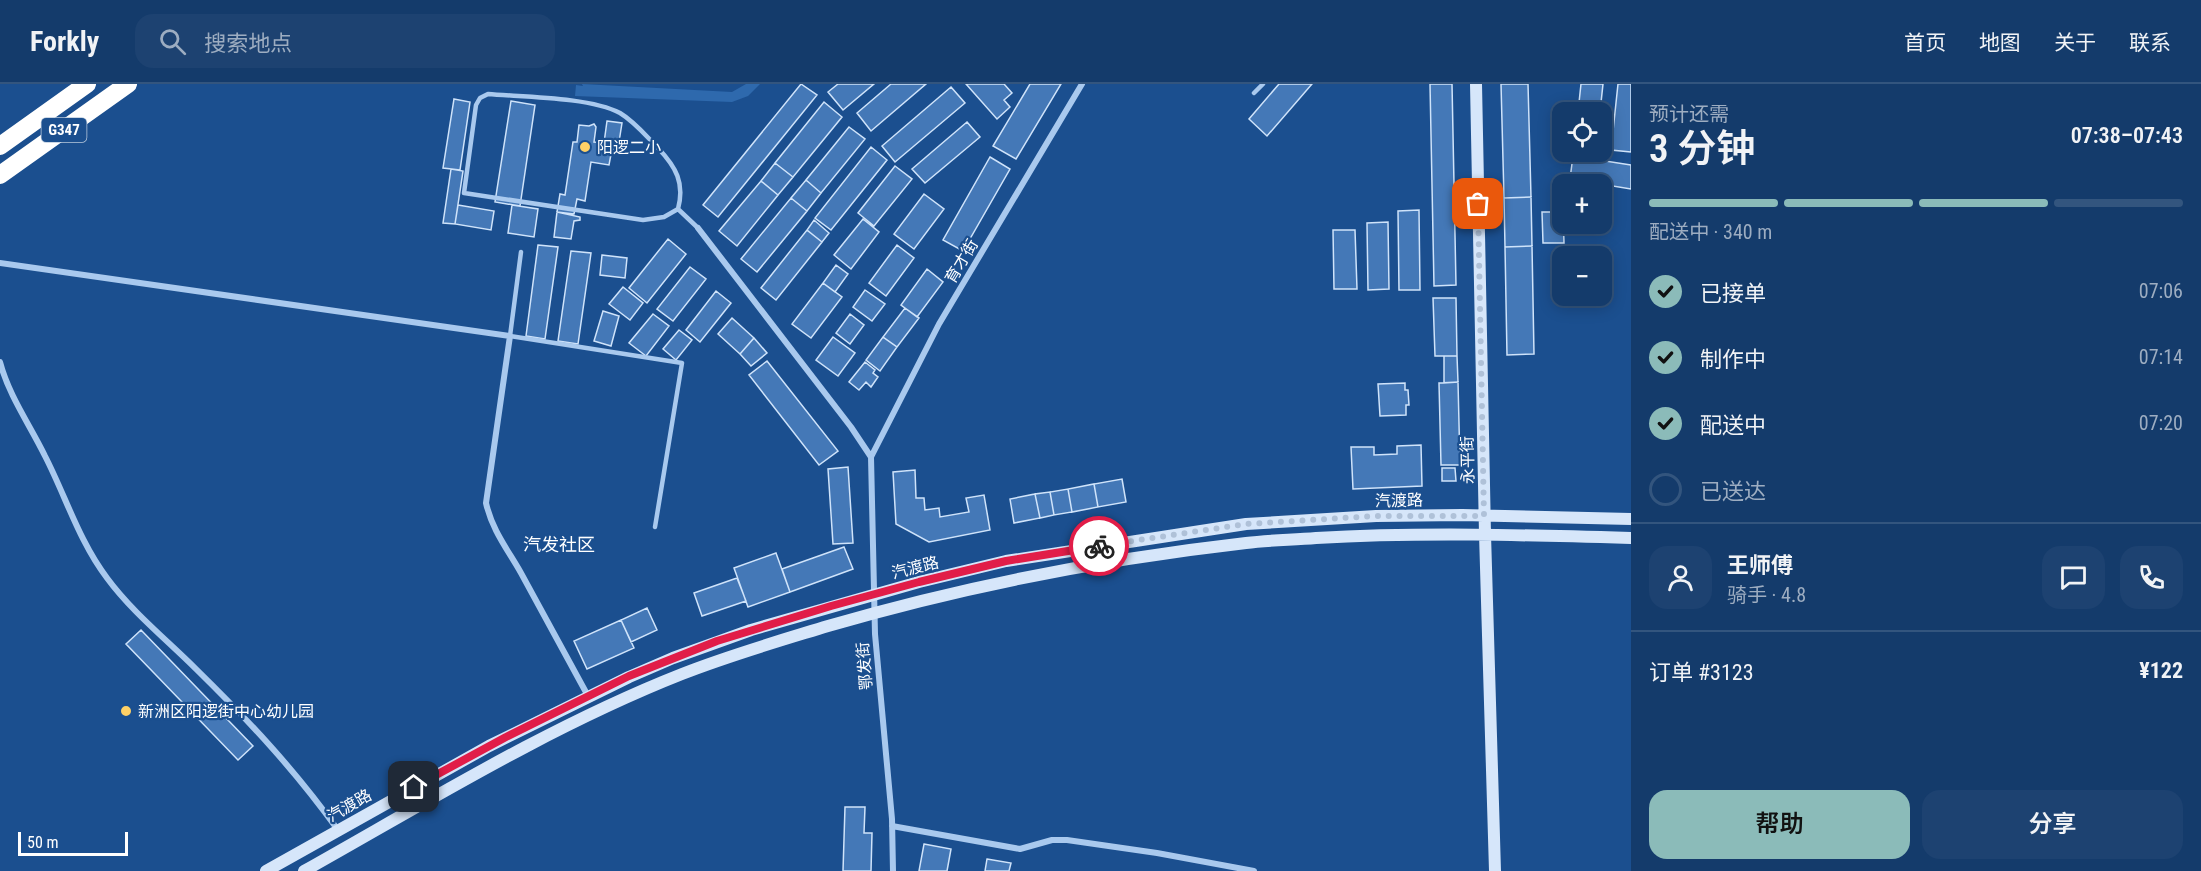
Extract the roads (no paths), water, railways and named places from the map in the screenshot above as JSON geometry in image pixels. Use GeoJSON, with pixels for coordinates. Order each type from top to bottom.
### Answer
{"type":"FeatureCollection","features":[{"type":"Feature","properties":{"kind":"highway","name":"G347"},"geometry":{"type":"LineString","coordinates":[[0,146],[87,84]]}},
{"type":"Feature","properties":{"kind":"highway","name":"G347"},"geometry":{"type":"LineString","coordinates":[[0,175],[128,84]]}},
{"type":"Feature","properties":{"kind":"street","name":"育才街"},"geometry":{"type":"LineString","coordinates":[[871,457],[939,324],[1082,84]]}},
{"type":"Feature","properties":{"kind":"street","name":"永平街"},"geometry":{"type":"LineString","coordinates":[[1476,84],[1484,516],[1495,871]]}},
{"type":"Feature","properties":{"kind":"street"},"geometry":{"type":"LineString","coordinates":[[698,228],[851,426],[871,457]]}},
{"type":"Feature","properties":{"kind":"street"},"geometry":{"type":"LineString","coordinates":[[0,263],[510,336],[486,502],[495,531],[588,696]]}},
{"type":"Feature","properties":{"kind":"street"},"geometry":{"type":"LineString","coordinates":[[0,362],[8,387],[32,429],[74,523],[96,562],[123,597],[256,728],[281,756],[338,830]]}},
{"type":"Feature","properties":{"kind":"street","name":"鄂发街"},"geometry":{"type":"LineString","coordinates":[[871,457],[875,613],[892,826],[893,871]]}},
{"type":"Feature","properties":{"kind":"street","name":"汽渡路"},"geometry":{"type":"LineString","coordinates":[[266,871],[461,761],[588,696],[717,641],[874,594],[1006,561],[1246,524],[1376,516],[1631,519]]}},
{"type":"Feature","properties":{"kind":"street","name":"汽渡路"},"geometry":{"type":"LineString","coordinates":[[304,871],[488,768],[637,693],[723,659],[875,613],[1010,579],[1248,542],[1376,535],[1485,534],[1631,538]]}},
{"type":"Feature","properties":{"kind":"street"},"geometry":{"type":"LineString","coordinates":[[892,826],[1020,849],[1052,840],[1067,840],[1157,853],[1254,871]]}},
{"type":"Feature","properties":{"kind":"lane"},"geometry":{"type":"LineString","coordinates":[[1254,93],[1263,84]]}},
{"type":"Feature","properties":{"kind":"lane"},"geometry":{"type":"LineString","coordinates":[[488,94],[561,99],[604,107],[620,113],[635,124],[676,170],[681,190],[678,209],[664,217],[643,220],[464,193],[478,101],[488,94]]}},
{"type":"Feature","properties":{"kind":"lane"},"geometry":{"type":"LineString","coordinates":[[678,209],[698,228]]}},
{"type":"Feature","properties":{"kind":"lane"},"geometry":{"type":"LineString","coordinates":[[521,252],[510,336],[682,363],[655,527]]}},
{"type":"Feature","properties":{"kind":"place","name":"阳逻二小"},"geometry":{"type":"Point","coordinates":[585,147]}},
{"type":"Feature","properties":{"kind":"place","name":"新洲区阳逻街中心幼儿园"},"geometry":{"type":"Point","coordinates":[126,711]}},
{"type":"Feature","properties":{"kind":"district","name":"汽发社区"},"geometry":{"type":"Point","coordinates":[559,545]}}]}
